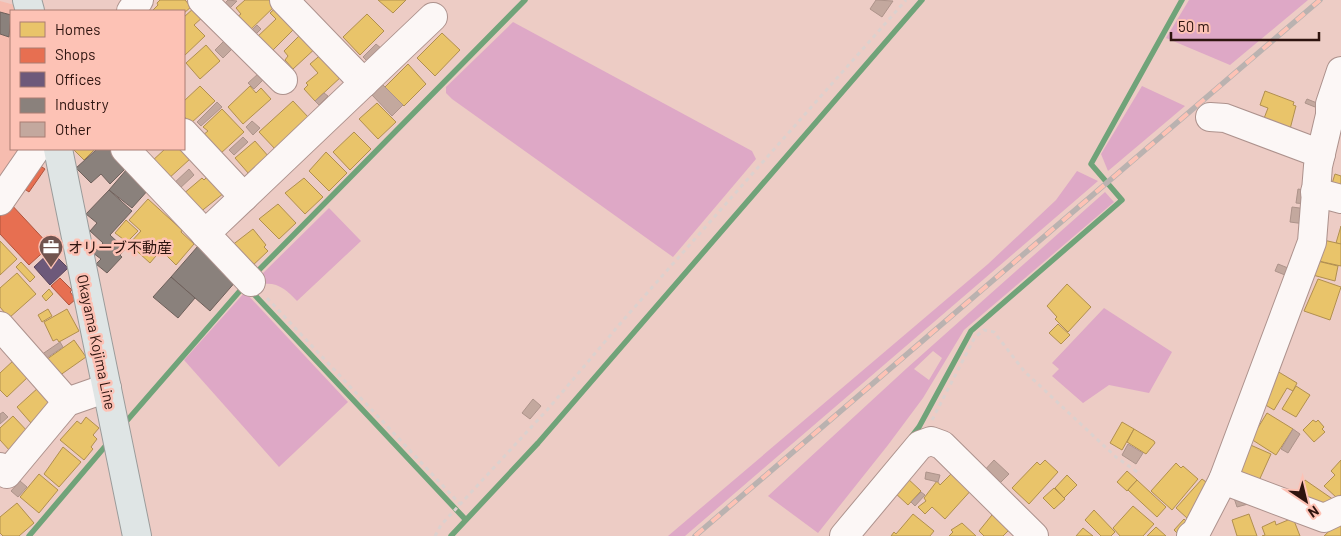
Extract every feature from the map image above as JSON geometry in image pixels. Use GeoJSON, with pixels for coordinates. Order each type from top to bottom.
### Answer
{"type":"FeatureCollection","features":[{"type":"Feature","properties":{"kind":"main road","name":"Okayama Kojima Line"},"geometry":{"type":"LineString","coordinates":[[58,150],[137,536]]}},
{"type":"Feature","properties":{"kind":"street"},"geometry":{"type":"LineString","coordinates":[[202,0],[283,80]]}},
{"type":"Feature","properties":{"kind":"street"},"geometry":{"type":"LineString","coordinates":[[284,0],[364,83]]}},
{"type":"Feature","properties":{"kind":"street"},"geometry":{"type":"LineString","coordinates":[[205,234],[432,18]]}},
{"type":"Feature","properties":{"kind":"street"},"geometry":{"type":"LineString","coordinates":[[1191,536],[1196,532],[1223,480],[1312,242],[1315,192],[1321,154],[1330,104],[1341,71]]}},
{"type":"Feature","properties":{"kind":"street"},"geometry":{"type":"LineString","coordinates":[[1210,117],[1225,118],[1321,154]]}},
{"type":"Feature","properties":{"kind":"street"},"geometry":{"type":"LineString","coordinates":[[185,134],[244,197]]}},
{"type":"Feature","properties":{"kind":"street"},"geometry":{"type":"LineString","coordinates":[[0,201],[35,150]]}},
{"type":"Feature","properties":{"kind":"street"},"geometry":{"type":"LineString","coordinates":[[126,150],[249,279]]}},
{"type":"Feature","properties":{"kind":"street"},"geometry":{"type":"LineString","coordinates":[[1315,192],[1341,199]]}},
{"type":"Feature","properties":{"kind":"street"},"geometry":{"type":"LineString","coordinates":[[0,326],[67,402]]}},
{"type":"Feature","properties":{"kind":"street"},"geometry":{"type":"LineString","coordinates":[[0,467],[7,474],[67,402],[107,388]]}},
{"type":"Feature","properties":{"kind":"street"},"geometry":{"type":"LineString","coordinates":[[844,536],[920,445],[931,441],[942,445],[1034,536]]}},
{"type":"Feature","properties":{"kind":"street"},"geometry":{"type":"LineString","coordinates":[[1223,480],[1324,518],[1341,510]]}},
{"type":"Feature","properties":{"kind":"path"},"geometry":{"type":"LineString","coordinates":[[435,536],[440,525],[548,409],[625,318],[906,0]]}},
{"type":"Feature","properties":{"kind":"path"},"geometry":{"type":"LineString","coordinates":[[249,279],[460,504]]}},
{"type":"Feature","properties":{"kind":"path"},"geometry":{"type":"LineString","coordinates":[[920,445],[975,337],[984,330],[994,332],[1024,371],[1116,457],[1140,474]]}},
{"type":"Feature","properties":{"kind":"shaded area"},"geometry":{"type":"Polygon","coordinates":[[[1189,0],[1308,0],[1230,65],[1166,38],[1189,0]]]}},
{"type":"Feature","properties":{"kind":"shaded area"},"geometry":{"type":"Polygon","coordinates":[[[0,1],[18,6],[19,10],[10,10],[10,150],[21,150],[0,182],[0,1]]]}},
{"type":"Feature","properties":{"kind":"shaded area"},"geometry":{"type":"Polygon","coordinates":[[[513,22],[752,151],[756,159],[673,257],[446,93],[446,87],[513,22]]]}},
{"type":"Feature","properties":{"kind":"shaded area"},"geometry":{"type":"Polygon","coordinates":[[[1142,86],[1185,106],[1108,171],[1101,154],[1142,86]]]}},
{"type":"Feature","properties":{"kind":"shaded area"},"geometry":{"type":"Polygon","coordinates":[[[1077,171],[1098,181],[685,536],[668,536],[988,264],[1056,200],[1077,171]]]}},
{"type":"Feature","properties":{"kind":"shaded area"},"geometry":{"type":"Polygon","coordinates":[[[1105,192],[1114,202],[964,330],[923,398],[818,533],[768,496],[907,368],[1105,192]],[[933,351],[914,369],[929,380],[942,358],[933,351]]]}},
{"type":"Feature","properties":{"kind":"shaded area"},"geometry":{"type":"Polygon","coordinates":[[[329,208],[361,241],[297,301],[290,293],[278,286],[263,284],[258,278],[329,208]]]}},
{"type":"Feature","properties":{"kind":"shaded area"},"geometry":{"type":"Polygon","coordinates":[[[245,292],[348,402],[279,467],[184,360],[245,292]]]}},
{"type":"Feature","properties":{"kind":"shaded area"},"geometry":{"type":"Polygon","coordinates":[[[1104,308],[1172,352],[1149,393],[1109,385],[1083,403],[1052,376],[1059,369],[1052,363],[1104,308]]]}},
{"type":"Feature","properties":{"kind":"building: Homes"},"geometry":{"type":"Polygon","coordinates":[[[160,0],[185,0],[191,7],[185,12],[185,10],[153,10],[158,5],[157,3],[160,0]]]}},
{"type":"Feature","properties":{"kind":"building: Homes"},"geometry":{"type":"Polygon","coordinates":[[[245,0],[275,0],[278,3],[245,35],[237,17],[241,14],[236,8],[245,0]]]}},
{"type":"Feature","properties":{"kind":"building: Homes"},"geometry":{"type":"Polygon","coordinates":[[[378,0],[406,0],[393,13],[378,0]]]}},
{"type":"Feature","properties":{"kind":"building: Homes"},"geometry":{"type":"Polygon","coordinates":[[[280,4],[299,24],[267,56],[255,39],[276,19],[270,13],[280,4]]]}},
{"type":"Feature","properties":{"kind":"building: Homes"},"geometry":{"type":"Polygon","coordinates":[[[195,7],[204,16],[194,25],[205,36],[185,55],[185,16],[195,7]]]}},
{"type":"Feature","properties":{"kind":"building: Homes"},"geometry":{"type":"Polygon","coordinates":[[[367,14],[384,31],[360,55],[343,37],[367,14]]]}},
{"type":"Feature","properties":{"kind":"building: Homes"},"geometry":{"type":"Polygon","coordinates":[[[303,32],[319,45],[293,69],[285,60],[288,56],[284,51],[303,32]]]}},
{"type":"Feature","properties":{"kind":"building: Homes"},"geometry":{"type":"Polygon","coordinates":[[[442,33],[460,50],[435,76],[417,58],[442,33]]]}},
{"type":"Feature","properties":{"kind":"building: Homes"},"geometry":{"type":"Polygon","coordinates":[[[206,45],[220,61],[200,79],[186,63],[206,45]]]}},
{"type":"Feature","properties":{"kind":"building: Homes"},"geometry":{"type":"Polygon","coordinates":[[[324,52],[342,76],[315,101],[304,89],[308,85],[306,83],[318,73],[310,64],[324,52]]]}},
{"type":"Feature","properties":{"kind":"building: Homes"},"geometry":{"type":"Polygon","coordinates":[[[408,64],[426,84],[404,106],[385,87],[408,64]]]}},
{"type":"Feature","properties":{"kind":"building: Homes"},"geometry":{"type":"Polygon","coordinates":[[[200,86],[215,101],[190,124],[185,117],[185,100],[200,86]]]}},
{"type":"Feature","properties":{"kind":"building: Homes"},"geometry":{"type":"Polygon","coordinates":[[[250,86],[256,93],[261,88],[271,99],[243,124],[228,107],[250,86]]]}},
{"type":"Feature","properties":{"kind":"building: Homes"},"geometry":{"type":"Polygon","coordinates":[[[1265,91],[1294,102],[1293,105],[1296,106],[1289,133],[1263,121],[1268,108],[1260,105],[1265,91]]]}},
{"type":"Feature","properties":{"kind":"building: Homes"},"geometry":{"type":"Polygon","coordinates":[[[293,101],[309,118],[276,150],[259,132],[293,101]]]}},
{"type":"Feature","properties":{"kind":"building: Homes"},"geometry":{"type":"Polygon","coordinates":[[[377,103],[396,122],[378,139],[359,119],[377,103]]]}},
{"type":"Feature","properties":{"kind":"building: Homes"},"geometry":{"type":"Polygon","coordinates":[[[222,109],[244,132],[220,154],[203,135],[208,131],[203,127],[222,109]]]}},
{"type":"Feature","properties":{"kind":"building: Homes"},"geometry":{"type":"Polygon","coordinates":[[[354,132],[371,149],[350,170],[333,152],[354,132]]]}},
{"type":"Feature","properties":{"kind":"building: Homes"},"geometry":{"type":"Polygon","coordinates":[[[255,141],[269,157],[249,174],[235,158],[255,141]]]}},
{"type":"Feature","properties":{"kind":"building: Homes"},"geometry":{"type":"Polygon","coordinates":[[[74,150],[94,150],[84,160],[74,150]]]}},
{"type":"Feature","properties":{"kind":"building: Homes"},"geometry":{"type":"Polygon","coordinates":[[[164,150],[181,150],[190,159],[167,180],[151,162],[164,150]]]}},
{"type":"Feature","properties":{"kind":"building: Homes"},"geometry":{"type":"Polygon","coordinates":[[[326,152],[347,173],[329,191],[309,171],[326,152]]]}},
{"type":"Feature","properties":{"kind":"building: Homes"},"geometry":{"type":"Polygon","coordinates":[[[1335,174],[1341,176],[1341,193],[1330,190],[1335,174]]]}},
{"type":"Feature","properties":{"kind":"building: Homes"},"geometry":{"type":"Polygon","coordinates":[[[208,176],[224,193],[199,213],[182,195],[202,178],[204,180],[208,176]]]}},
{"type":"Feature","properties":{"kind":"building: Homes"},"geometry":{"type":"Polygon","coordinates":[[[304,178],[323,197],[305,214],[285,193],[304,178]]]}},
{"type":"Feature","properties":{"kind":"building: Homes"},"geometry":{"type":"Polygon","coordinates":[[[148,199],[182,230],[181,232],[194,244],[176,265],[161,250],[150,263],[129,244],[141,231],[129,220],[148,199]]]}},
{"type":"Feature","properties":{"kind":"building: Homes"},"geometry":{"type":"Polygon","coordinates":[[[278,204],[296,223],[279,239],[259,219],[278,204]]]}},
{"type":"Feature","properties":{"kind":"building: Homes"},"geometry":{"type":"Polygon","coordinates":[[[126,220],[138,231],[127,242],[115,233],[126,220]]]}},
{"type":"Feature","properties":{"kind":"building: Homes"},"geometry":{"type":"Polygon","coordinates":[[[1341,226],[1341,244],[1336,243],[1341,226]]]}},
{"type":"Feature","properties":{"kind":"building: Homes"},"geometry":{"type":"Polygon","coordinates":[[[253,229],[266,245],[264,247],[268,251],[250,268],[231,246],[253,229]]]}},
{"type":"Feature","properties":{"kind":"building: Homes"},"geometry":{"type":"Polygon","coordinates":[[[1319,239],[1341,244],[1341,266],[1314,260],[1319,239]]]}},
{"type":"Feature","properties":{"kind":"building: Homes"},"geometry":{"type":"Polygon","coordinates":[[[0,241],[17,259],[0,275],[0,241]]]}},
{"type":"Feature","properties":{"kind":"building: Homes"},"geometry":{"type":"Polygon","coordinates":[[[1313,260],[1338,266],[1335,281],[1309,274],[1313,260]]]}},
{"type":"Feature","properties":{"kind":"building: Homes"},"geometry":{"type":"Polygon","coordinates":[[[21,262],[35,277],[30,282],[16,267],[21,262]]]}},
{"type":"Feature","properties":{"kind":"building: Homes"},"geometry":{"type":"Polygon","coordinates":[[[17,273],[36,294],[9,318],[0,307],[0,288],[17,273]]]}},
{"type":"Feature","properties":{"kind":"building: Homes"},"geometry":{"type":"Polygon","coordinates":[[[1318,279],[1341,287],[1330,320],[1304,311],[1318,279]]]}},
{"type":"Feature","properties":{"kind":"building: Homes"},"geometry":{"type":"Polygon","coordinates":[[[1067,284],[1091,307],[1068,332],[1055,319],[1057,317],[1047,306],[1067,284]]]}},
{"type":"Feature","properties":{"kind":"building: Homes"},"geometry":{"type":"Polygon","coordinates":[[[49,289],[53,294],[46,301],[42,296],[49,289]]]}},
{"type":"Feature","properties":{"kind":"building: Homes"},"geometry":{"type":"Polygon","coordinates":[[[48,309],[52,316],[42,322],[38,315],[48,309]]]}},
{"type":"Feature","properties":{"kind":"building: Homes"},"geometry":{"type":"Polygon","coordinates":[[[67,309],[79,331],[59,342],[57,339],[53,341],[44,322],[67,309]]]}},
{"type":"Feature","properties":{"kind":"building: Homes"},"geometry":{"type":"Polygon","coordinates":[[[1058,324],[1070,335],[1061,344],[1049,333],[1058,324]]]}},
{"type":"Feature","properties":{"kind":"building: Homes"},"geometry":{"type":"Polygon","coordinates":[[[74,340],[86,357],[56,378],[43,362],[74,340]]]}},
{"type":"Feature","properties":{"kind":"building: Homes"},"geometry":{"type":"Polygon","coordinates":[[[14,360],[29,376],[7,397],[0,390],[0,373],[14,360]]]}},
{"type":"Feature","properties":{"kind":"building: Homes"},"geometry":{"type":"Polygon","coordinates":[[[1272,368],[1297,383],[1293,391],[1287,388],[1274,410],[1257,400],[1272,368]]]}},
{"type":"Feature","properties":{"kind":"building: Homes"},"geometry":{"type":"Polygon","coordinates":[[[1296,386],[1310,395],[1296,417],[1282,409],[1296,386]]]}},
{"type":"Feature","properties":{"kind":"building: Homes"},"geometry":{"type":"Polygon","coordinates":[[[39,387],[53,402],[31,423],[17,407],[39,387]]]}},
{"type":"Feature","properties":{"kind":"building: Homes"},"geometry":{"type":"Polygon","coordinates":[[[1267,413],[1293,429],[1276,455],[1251,439],[1267,413]]]}},
{"type":"Feature","properties":{"kind":"building: Homes"},"geometry":{"type":"Polygon","coordinates":[[[13,416],[30,434],[11,452],[0,440],[0,428],[13,416]]]}},
{"type":"Feature","properties":{"kind":"building: Homes"},"geometry":{"type":"Polygon","coordinates":[[[86,417],[99,428],[93,435],[97,439],[91,447],[93,449],[84,460],[60,440],[77,421],[81,424],[86,417]]]}},
{"type":"Feature","properties":{"kind":"building: Homes"},"geometry":{"type":"Polygon","coordinates":[[[1313,420],[1316,422],[1318,420],[1324,427],[1322,429],[1325,432],[1314,442],[1303,430],[1313,420]]]}},
{"type":"Feature","properties":{"kind":"building: Homes"},"geometry":{"type":"Polygon","coordinates":[[[1122,422],[1134,429],[1122,450],[1110,443],[1122,422]]]}},
{"type":"Feature","properties":{"kind":"building: Homes"},"geometry":{"type":"Polygon","coordinates":[[[1134,429],[1155,443],[1146,454],[1127,442],[1134,429]]]}},
{"type":"Feature","properties":{"kind":"building: Homes"},"geometry":{"type":"Polygon","coordinates":[[[1246,443],[1271,454],[1257,485],[1233,474],[1246,443]]]}},
{"type":"Feature","properties":{"kind":"building: Homes"},"geometry":{"type":"Polygon","coordinates":[[[63,447],[81,462],[59,487],[44,474],[63,447]]]}},
{"type":"Feature","properties":{"kind":"building: Homes"},"geometry":{"type":"Polygon","coordinates":[[[1045,460],[1058,472],[1029,504],[1012,488],[1037,462],[1040,465],[1045,460]]]}},
{"type":"Feature","properties":{"kind":"building: Homes"},"geometry":{"type":"Polygon","coordinates":[[[1341,460],[1341,495],[1337,498],[1324,486],[1335,475],[1331,471],[1341,460]]]}},
{"type":"Feature","properties":{"kind":"building: Homes"},"geometry":{"type":"Polygon","coordinates":[[[1176,463],[1181,468],[1183,466],[1198,479],[1172,510],[1151,491],[1176,463]]]}},
{"type":"Feature","properties":{"kind":"building: Homes"},"geometry":{"type":"Polygon","coordinates":[[[955,470],[974,487],[945,519],[932,507],[925,514],[918,507],[926,501],[924,498],[937,481],[940,485],[955,470]]]}},
{"type":"Feature","properties":{"kind":"building: Homes"},"geometry":{"type":"Polygon","coordinates":[[[1127,471],[1137,480],[1127,491],[1117,482],[1127,471]]]}},
{"type":"Feature","properties":{"kind":"building: Homes"},"geometry":{"type":"Polygon","coordinates":[[[39,474],[58,490],[39,513],[20,497],[39,474]]]}},
{"type":"Feature","properties":{"kind":"building: Homes"},"geometry":{"type":"Polygon","coordinates":[[[1067,475],[1077,485],[1064,498],[1055,488],[1067,475]]]}},
{"type":"Feature","properties":{"kind":"building: Homes"},"geometry":{"type":"Polygon","coordinates":[[[906,477],[921,491],[908,505],[893,491],[906,477]]]}},
{"type":"Feature","properties":{"kind":"building: Homes"},"geometry":{"type":"Polygon","coordinates":[[[1202,479],[1214,488],[1187,518],[1176,508],[1202,479]]]}},
{"type":"Feature","properties":{"kind":"building: Homes"},"geometry":{"type":"Polygon","coordinates":[[[1137,480],[1166,507],[1157,517],[1128,490],[1137,480]]]}},
{"type":"Feature","properties":{"kind":"building: Homes"},"geometry":{"type":"Polygon","coordinates":[[[1305,480],[1334,500],[1329,508],[1294,497],[1305,480]]]}},
{"type":"Feature","properties":{"kind":"building: Homes"},"geometry":{"type":"Polygon","coordinates":[[[1054,488],[1065,499],[1054,509],[1043,498],[1054,488]]]}},
{"type":"Feature","properties":{"kind":"building: Homes"},"geometry":{"type":"Polygon","coordinates":[[[17,503],[34,523],[19,536],[3,536],[0,533],[0,517],[17,503]]]}},
{"type":"Feature","properties":{"kind":"building: Homes"},"geometry":{"type":"Polygon","coordinates":[[[1133,506],[1154,524],[1143,536],[1120,536],[1113,528],[1133,506]]]}},
{"type":"Feature","properties":{"kind":"building: Homes"},"geometry":{"type":"Polygon","coordinates":[[[996,510],[1013,526],[1003,536],[984,536],[979,531],[996,510]]]}},
{"type":"Feature","properties":{"kind":"building: Homes"},"geometry":{"type":"Polygon","coordinates":[[[1094,510],[1115,532],[1111,536],[1101,536],[1085,520],[1094,510]]]}},
{"type":"Feature","properties":{"kind":"building: Homes"},"geometry":{"type":"Polygon","coordinates":[[[913,514],[934,531],[930,536],[891,536],[894,532],[896,534],[913,514]]]}},
{"type":"Feature","properties":{"kind":"building: Homes"},"geometry":{"type":"Polygon","coordinates":[[[1249,514],[1257,536],[1237,536],[1232,520],[1249,514]]]}},
{"type":"Feature","properties":{"kind":"building: Homes"},"geometry":{"type":"Polygon","coordinates":[[[1293,518],[1300,536],[1262,536],[1265,535],[1262,527],[1275,521],[1276,525],[1293,518]]]}},
{"type":"Feature","properties":{"kind":"building: Homes"},"geometry":{"type":"Polygon","coordinates":[[[1184,519],[1190,525],[1179,535],[1174,530],[1184,519]]]}},
{"type":"Feature","properties":{"kind":"building: Homes"},"geometry":{"type":"Polygon","coordinates":[[[1341,520],[1341,536],[1324,536],[1341,520]]]}},
{"type":"Feature","properties":{"kind":"building: Homes"},"geometry":{"type":"Polygon","coordinates":[[[962,523],[976,536],[949,536],[953,532],[951,530],[962,523]]]}},
{"type":"Feature","properties":{"kind":"building: Homes"},"geometry":{"type":"Polygon","coordinates":[[[1156,527],[1166,536],[1147,536],[1156,527]]]}},
{"type":"Feature","properties":{"kind":"building: Homes"},"geometry":{"type":"Polygon","coordinates":[[[1083,528],[1093,536],[1076,536],[1083,528]]]}},
{"type":"Feature","properties":{"kind":"building: Shops"},"geometry":{"type":"Polygon","coordinates":[[[36,163],[45,169],[29,192],[20,186],[36,163]]]}},
{"type":"Feature","properties":{"kind":"building: Shops"},"geometry":{"type":"Polygon","coordinates":[[[9,202],[50,246],[29,265],[0,234],[0,216],[9,202]]]}},
{"type":"Feature","properties":{"kind":"building: Shops"},"geometry":{"type":"Polygon","coordinates":[[[60,278],[72,290],[70,292],[76,299],[69,305],[51,286],[60,278]]]}},
{"type":"Feature","properties":{"kind":"building: Offices","name":"オリーブ不動産"},"geometry":{"type":"Polygon","coordinates":[[[51,251],[68,268],[50,285],[34,267],[51,251]]]}},
{"type":"Feature","properties":{"kind":"building: Industry"},"geometry":{"type":"Polygon","coordinates":[[[0,12],[10,15],[10,26],[9,37],[0,34],[0,12]]]}},
{"type":"Feature","properties":{"kind":"building: Industry"},"geometry":{"type":"Polygon","coordinates":[[[96,150],[111,150],[127,167],[110,184],[101,174],[91,183],[76,168],[96,150]]]}},
{"type":"Feature","properties":{"kind":"building: Industry"},"geometry":{"type":"Polygon","coordinates":[[[127,169],[149,189],[132,208],[109,190],[127,169]]]}},
{"type":"Feature","properties":{"kind":"building: Industry"},"geometry":{"type":"Polygon","coordinates":[[[109,190],[132,211],[110,235],[125,249],[120,255],[122,257],[107,273],[96,264],[101,259],[93,253],[103,243],[90,231],[97,223],[86,214],[109,190]]]}},
{"type":"Feature","properties":{"kind":"building: Industry"},"geometry":{"type":"Polygon","coordinates":[[[198,246],[237,280],[210,311],[171,277],[198,246]]]}},
{"type":"Feature","properties":{"kind":"building: Industry"},"geometry":{"type":"Polygon","coordinates":[[[171,277],[195,298],[178,318],[153,297],[171,277]]]}},
{"type":"Feature","properties":{"kind":"building: Other"},"geometry":{"type":"Polygon","coordinates":[[[228,0],[237,1],[227,11],[222,6],[228,0]]]}},
{"type":"Feature","properties":{"kind":"building: Other"},"geometry":{"type":"Polygon","coordinates":[[[876,0],[893,1],[882,17],[870,9],[876,0]]]}},
{"type":"Feature","properties":{"kind":"building: Other"},"geometry":{"type":"Polygon","coordinates":[[[257,25],[261,29],[251,39],[247,35],[257,25]]]}},
{"type":"Feature","properties":{"kind":"building: Other"},"geometry":{"type":"Polygon","coordinates":[[[225,40],[233,48],[223,58],[215,50],[225,40]]]}},
{"type":"Feature","properties":{"kind":"building: Other"},"geometry":{"type":"Polygon","coordinates":[[[376,44],[382,49],[369,63],[363,57],[376,44]]]}},
{"type":"Feature","properties":{"kind":"building: Other"},"geometry":{"type":"Polygon","coordinates":[[[259,73],[265,78],[254,89],[248,83],[259,73]]]}},
{"type":"Feature","properties":{"kind":"building: Other"},"geometry":{"type":"Polygon","coordinates":[[[382,84],[403,105],[392,116],[372,95],[382,84]]]}},
{"type":"Feature","properties":{"kind":"building: Other"},"geometry":{"type":"Polygon","coordinates":[[[324,93],[328,96],[319,105],[315,101],[324,93]]]}},
{"type":"Feature","properties":{"kind":"building: Other"},"geometry":{"type":"Polygon","coordinates":[[[1307,99],[1317,103],[1315,107],[1305,103],[1307,99]]]}},
{"type":"Feature","properties":{"kind":"building: Other"},"geometry":{"type":"Polygon","coordinates":[[[217,102],[222,107],[201,126],[197,122],[217,102]]]}},
{"type":"Feature","properties":{"kind":"building: Other"},"geometry":{"type":"Polygon","coordinates":[[[252,121],[260,128],[253,135],[246,127],[252,121]]]}},
{"type":"Feature","properties":{"kind":"building: Other"},"geometry":{"type":"Polygon","coordinates":[[[243,137],[248,142],[234,155],[229,150],[243,137]]]}},
{"type":"Feature","properties":{"kind":"building: Other"},"geometry":{"type":"Polygon","coordinates":[[[189,169],[194,175],[177,191],[172,185],[189,169]]]}},
{"type":"Feature","properties":{"kind":"building: Other"},"geometry":{"type":"Polygon","coordinates":[[[1298,189],[1309,191],[1306,204],[1296,203],[1298,189]]]}},
{"type":"Feature","properties":{"kind":"building: Other"},"geometry":{"type":"Polygon","coordinates":[[[1292,207],[1307,209],[1305,224],[1290,222],[1292,207]]]}},
{"type":"Feature","properties":{"kind":"building: Other"},"geometry":{"type":"Polygon","coordinates":[[[1278,264],[1293,270],[1290,277],[1275,271],[1278,264]]]}},
{"type":"Feature","properties":{"kind":"building: Other"},"geometry":{"type":"Polygon","coordinates":[[[60,342],[63,347],[41,362],[38,357],[60,342]]]}},
{"type":"Feature","properties":{"kind":"building: Other"},"geometry":{"type":"Polygon","coordinates":[[[533,399],[541,406],[530,419],[522,413],[533,399]]]}},
{"type":"Feature","properties":{"kind":"building: Other"},"geometry":{"type":"Polygon","coordinates":[[[3,412],[8,417],[0,424],[0,414],[3,412]]]}},
{"type":"Feature","properties":{"kind":"building: Other"},"geometry":{"type":"Polygon","coordinates":[[[1293,429],[1300,434],[1288,453],[1281,449],[1293,429]]]}},
{"type":"Feature","properties":{"kind":"building: Other"},"geometry":{"type":"Polygon","coordinates":[[[1128,444],[1143,453],[1136,464],[1122,455],[1128,444]]]}},
{"type":"Feature","properties":{"kind":"building: Other"},"geometry":{"type":"Polygon","coordinates":[[[994,460],[1009,474],[997,486],[983,472],[994,460]]]}},
{"type":"Feature","properties":{"kind":"building: Other"},"geometry":{"type":"Polygon","coordinates":[[[926,472],[940,475],[938,482],[925,479],[926,472]]]}},
{"type":"Feature","properties":{"kind":"building: Other"},"geometry":{"type":"Polygon","coordinates":[[[20,481],[27,487],[18,497],[11,491],[20,481]]]}},
{"type":"Feature","properties":{"kind":"building: Other"},"geometry":{"type":"Polygon","coordinates":[[[921,492],[925,495],[915,506],[911,502],[921,492]]]}},
{"type":"Feature","properties":{"kind":"building: Other"},"geometry":{"type":"Polygon","coordinates":[[[1234,498],[1248,504],[1237,507],[1234,498]]]}},
{"type":"Feature","properties":{"kind":"waterway"},"geometry":{"type":"LineString","coordinates":[[255,274],[525,0]]}},
{"type":"Feature","properties":{"kind":"waterway"},"geometry":{"type":"LineString","coordinates":[[451,536],[538,443],[922,0]]}},
{"type":"Feature","properties":{"kind":"waterway"},"geometry":{"type":"LineString","coordinates":[[912,436],[919,427],[971,331],[1122,200],[1091,164],[1182,0]]}},
{"type":"Feature","properties":{"kind":"waterway"},"geometry":{"type":"LineString","coordinates":[[124,424],[245,285]]}},
{"type":"Feature","properties":{"kind":"waterway"},"geometry":{"type":"LineString","coordinates":[[251,291],[465,519]]}},
{"type":"Feature","properties":{"kind":"waterway"},"geometry":{"type":"LineString","coordinates":[[29,536],[108,443]]}},
{"type":"Feature","properties":{"kind":"railway"},"geometry":{"type":"LineString","coordinates":[[695,536],[1320,0]]}},
{"type":"Feature","properties":{"kind":"place","name":"オリーブ不動産"},"geometry":{"type":"Point","coordinates":[51,268]}}]}
